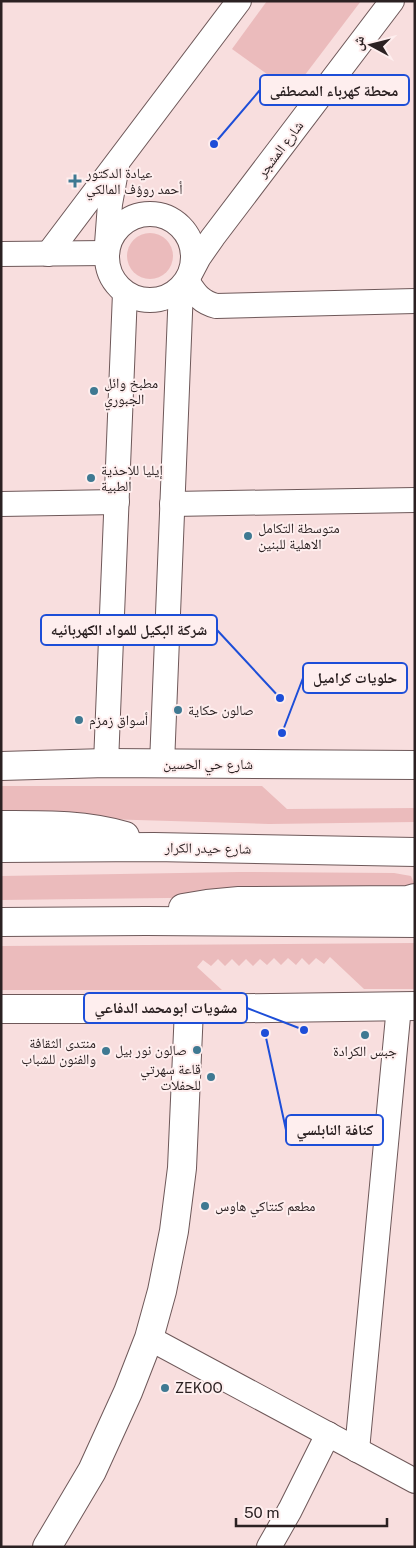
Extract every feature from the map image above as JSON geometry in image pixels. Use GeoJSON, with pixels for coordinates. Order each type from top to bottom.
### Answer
{"type":"FeatureCollection","features":[{"type":"Feature","properties":{"kind":"main road","name":"شارع حي الحسين"},"geometry":{"type":"LineString","coordinates":[[1,766],[106,763],[415,765]]}},
{"type":"Feature","properties":{"kind":"main road"},"geometry":{"type":"LineString","coordinates":[[1,825],[93,828],[134,838],[154,847]]}},
{"type":"Feature","properties":{"kind":"main road","name":"شارع حيدر الكرار"},"geometry":{"type":"LineString","coordinates":[[1,848],[154,847],[408,854]]}},
{"type":"Feature","properties":{"kind":"main road"},"geometry":{"type":"LineString","coordinates":[[146,921],[166,912],[207,904],[239,901],[408,900],[415,898]]}},
{"type":"Feature","properties":{"kind":"main road"},"geometry":{"type":"LineString","coordinates":[[1,922],[146,921],[415,924]]}},
{"type":"Feature","properties":{"kind":"main road"},"geometry":{"type":"LineString","coordinates":[[1,1009],[407,1006]]}},
{"type":"Feature","properties":{"kind":"main road"},"geometry":{"type":"LineString","coordinates":[[47,1547],[92,1471],[128,1392],[149,1338],[162,1292],[175,1222],[182,1168],[189,1009]]}},
{"type":"Feature","properties":{"kind":"street"},"geometry":{"type":"LineString","coordinates":[[48,254],[239,1]]}},
{"type":"Feature","properties":{"kind":"street","name":"شارع المشجر"},"geometry":{"type":"LineString","coordinates":[[186,281],[204,249],[392,1]]}},
{"type":"Feature","properties":{"kind":"street"},"geometry":{"type":"LineString","coordinates":[[119,160],[110,204],[107,251],[107,264],[110,275],[116,285],[126,293],[136,299],[148,301],[160,300],[172,295],[186,281]]}},
{"type":"Feature","properties":{"kind":"street"},"geometry":{"type":"LineString","coordinates":[[107,251],[112,236],[120,225],[131,218],[144,214],[157,214],[170,218],[185,231],[193,249],[193,263],[186,281],[172,504],[162,764]]}},
{"type":"Feature","properties":{"kind":"street"},"geometry":{"type":"LineString","coordinates":[[1,254],[107,251]]}},
{"type":"Feature","properties":{"kind":"street"},"geometry":{"type":"LineString","coordinates":[[186,281],[205,303],[216,306],[415,301]]}},
{"type":"Feature","properties":{"kind":"street"},"geometry":{"type":"LineString","coordinates":[[106,763],[126,293]]}},
{"type":"Feature","properties":{"kind":"street"},"geometry":{"type":"LineString","coordinates":[[172,504],[415,500]]}},
{"type":"Feature","properties":{"kind":"street"},"geometry":{"type":"LineString","coordinates":[[1,504],[117,502]]}},
{"type":"Feature","properties":{"kind":"street"},"geometry":{"type":"LineString","coordinates":[[356,1450],[407,1006]]}},
{"type":"Feature","properties":{"kind":"street"},"geometry":{"type":"LineString","coordinates":[[149,1338],[415,1481]]}},
{"type":"Feature","properties":{"kind":"street"},"geometry":{"type":"LineString","coordinates":[[269,1547],[328,1434]]}},
{"type":"Feature","properties":{"kind":"shaded area"},"geometry":{"type":"Polygon","coordinates":[[[267,1],[361,1],[292,92],[232,49],[267,1]]]}},
{"type":"Feature","properties":{"kind":"shaded area"},"geometry":{"type":"Polygon","coordinates":[[[150,233],[163,237],[169,243],[173,256],[169,269],[163,275],[150,279],[137,275],[131,269],[127,256],[131,243],[137,237],[150,233]]]}},
{"type":"Feature","properties":{"kind":"shaded area"},"geometry":{"type":"Polygon","coordinates":[[[1,786],[262,786],[287,809],[415,808],[415,822],[269,824],[1,816],[1,786]]]}},
{"type":"Feature","properties":{"kind":"shaded area"},"geometry":{"type":"Polygon","coordinates":[[[239,872],[394,873],[411,876],[414,883],[412,888],[250,897],[1,900],[1,876],[239,872]]]}},
{"type":"Feature","properties":{"kind":"shaded area"},"geometry":{"type":"Polygon","coordinates":[[[415,943],[415,989],[364,989],[330,957],[324,964],[316,958],[309,965],[302,958],[296,965],[288,958],[281,965],[274,958],[267,965],[260,959],[253,966],[246,959],[239,966],[232,959],[225,966],[218,959],[211,966],[203,960],[197,967],[222,990],[1,990],[1,946],[415,943]]]}},
{"type":"Feature","properties":{"kind":"place","name":"محطة كهرباء المصطفى"},"geometry":{"type":"Point","coordinates":[214,144]}},
{"type":"Feature","properties":{"kind":"place","name":"عيادة الدكتور أحمد روؤف المالكي"},"geometry":{"type":"Point","coordinates":[75,181]}},
{"type":"Feature","properties":{"kind":"place","name":"مطبخ وائل الجبوري"},"geometry":{"type":"Point","coordinates":[94,391]}},
{"type":"Feature","properties":{"kind":"place","name":"إيليا للاحذية الطبية"},"geometry":{"type":"Point","coordinates":[91,478]}},
{"type":"Feature","properties":{"kind":"place","name":"متوسطة التكامل الاهلية للبنين"},"geometry":{"type":"Point","coordinates":[248,536]}},
{"type":"Feature","properties":{"kind":"place","name":"شركة البكيل للمواد الكهربائيه"},"geometry":{"type":"Point","coordinates":[280,698]}},
{"type":"Feature","properties":{"kind":"place","name":"صالون حكاية"},"geometry":{"type":"Point","coordinates":[178,710]}},
{"type":"Feature","properties":{"kind":"place","name":"أسواق زمزم"},"geometry":{"type":"Point","coordinates":[79,720]}},
{"type":"Feature","properties":{"kind":"place","name":"حلويات كراميل"},"geometry":{"type":"Point","coordinates":[282,733]}},
{"type":"Feature","properties":{"kind":"place","name":"مشويات ابومحمد الدفاعي"},"geometry":{"type":"Point","coordinates":[304,1030]}},
{"type":"Feature","properties":{"kind":"place","name":"كنافة النابلسي"},"geometry":{"type":"Point","coordinates":[265,1033]}},
{"type":"Feature","properties":{"kind":"place","name":"جبس الكرادة"},"geometry":{"type":"Point","coordinates":[365,1035]}},
{"type":"Feature","properties":{"kind":"place","name":"صالون نور بيل"},"geometry":{"type":"Point","coordinates":[197,1050]}},
{"type":"Feature","properties":{"kind":"place","name":"منتدى الثقافة والفنون للشباب"},"geometry":{"type":"Point","coordinates":[106,1051]}},
{"type":"Feature","properties":{"kind":"place","name":"قاعة سهرتي للحفلات"},"geometry":{"type":"Point","coordinates":[211,1077]}},
{"type":"Feature","properties":{"kind":"place","name":"مطعم كنتاكي هاوس"},"geometry":{"type":"Point","coordinates":[205,1206]}},
{"type":"Feature","properties":{"kind":"place","name":"ZEKOO"},"geometry":{"type":"Point","coordinates":[165,1388]}}]}
